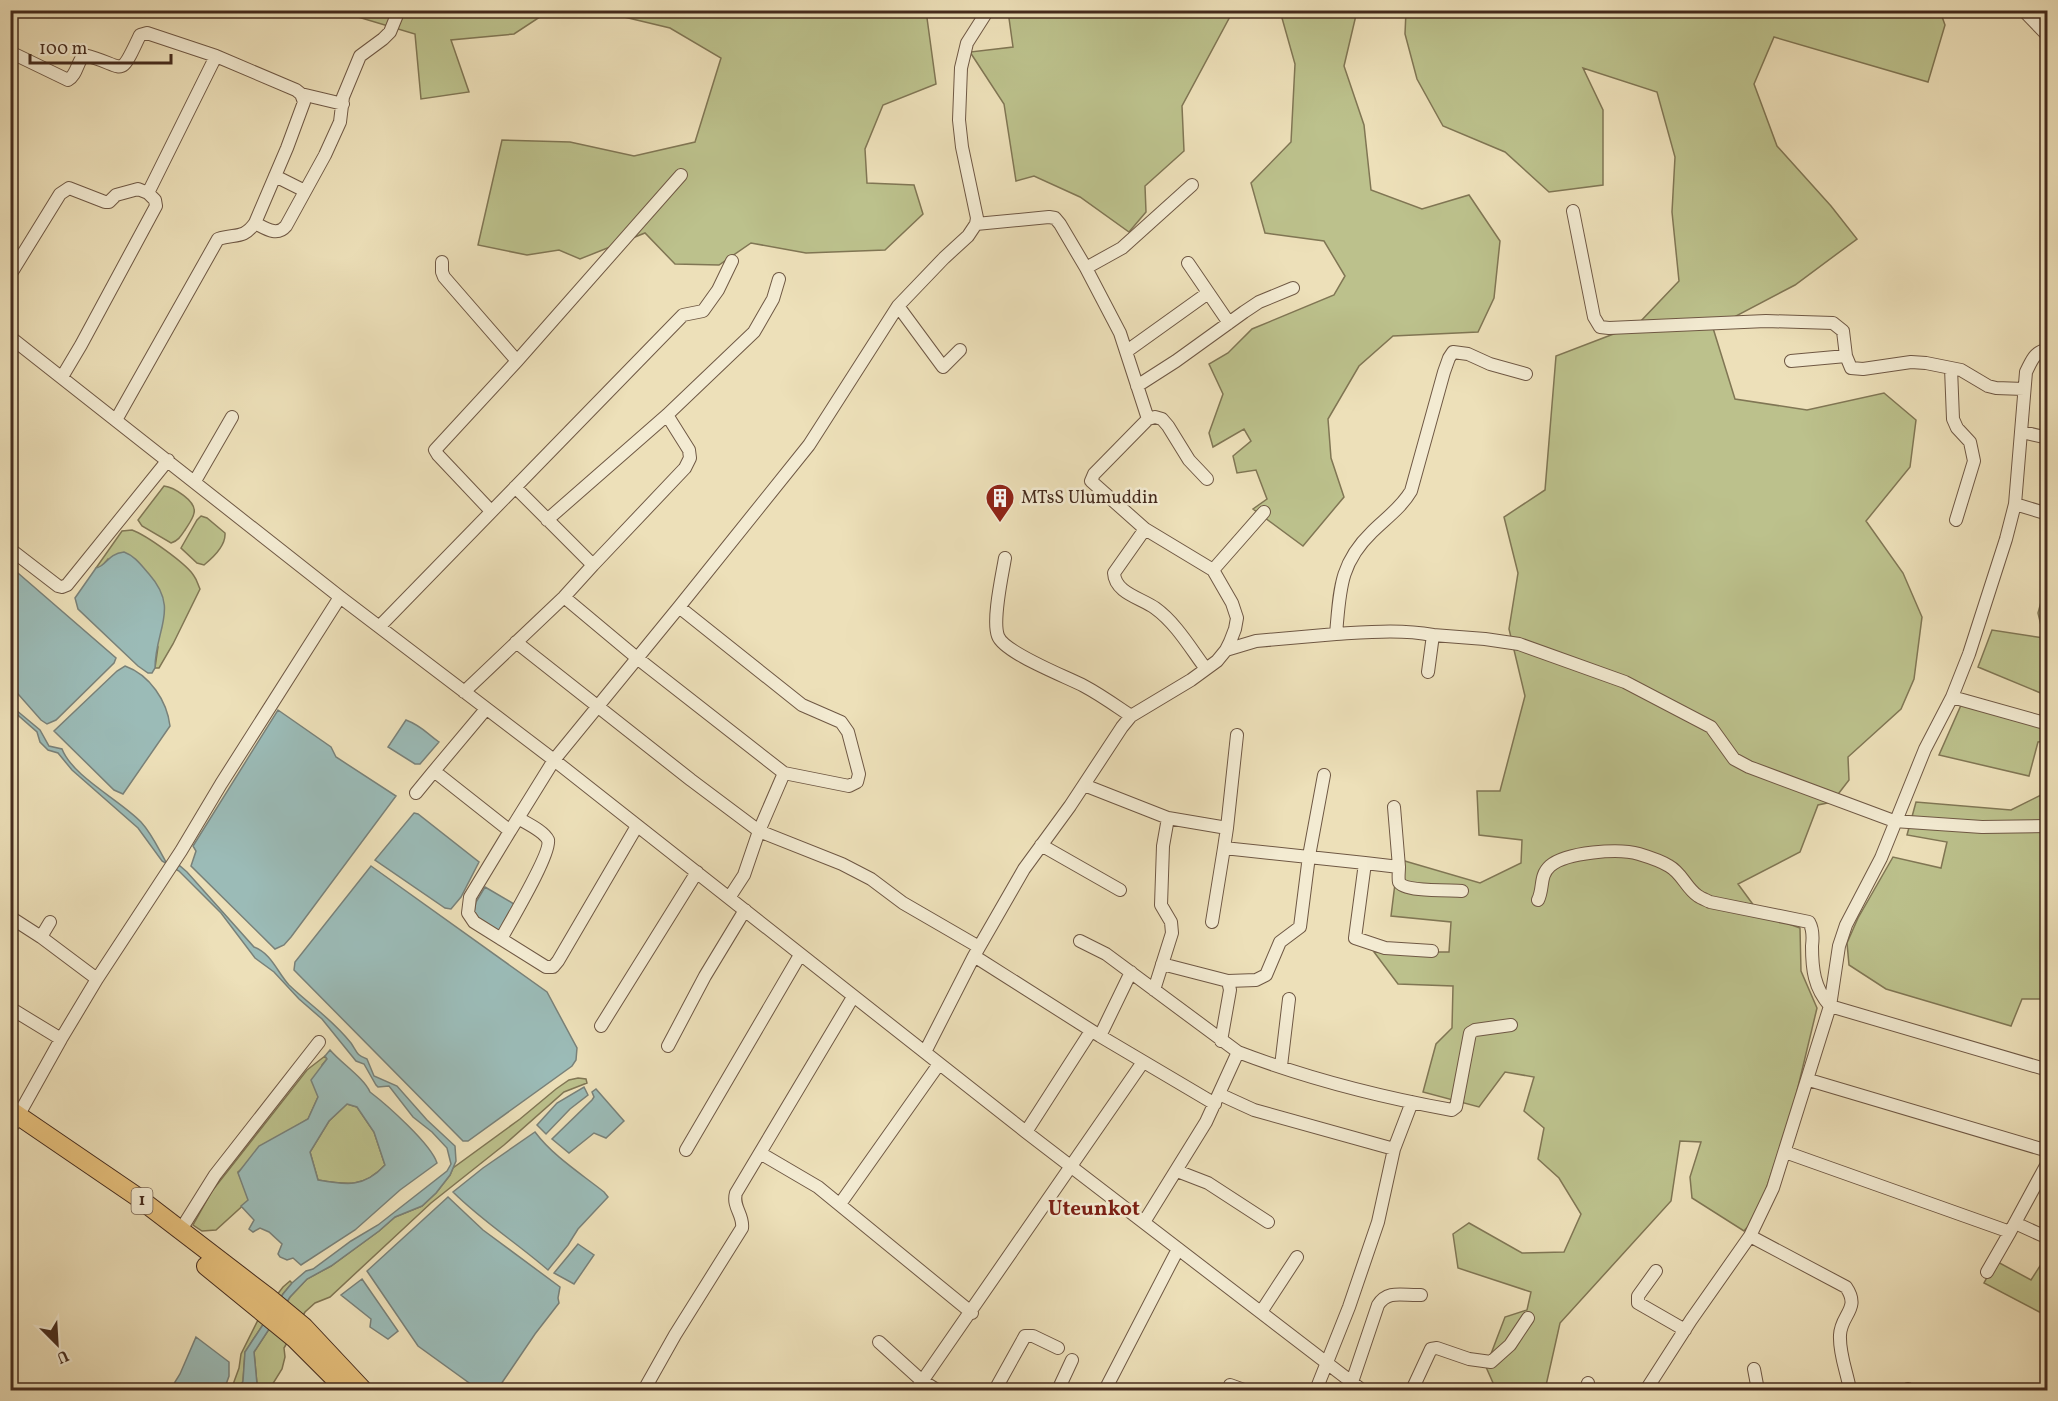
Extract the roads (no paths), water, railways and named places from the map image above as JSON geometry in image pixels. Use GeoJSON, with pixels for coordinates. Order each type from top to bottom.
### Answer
{"type":"FeatureCollection","features":[{"type":"Feature","properties":{"kind":"highway","name":"1"},"geometry":{"type":"LineString","coordinates":[[13,1119],[135,1196],[299,1332],[363,1390]]}},
{"type":"Feature","properties":{"kind":"highway","name":"1"},"geometry":{"type":"LineString","coordinates":[[13,1119],[264,1303]]}},
{"type":"Feature","properties":{"kind":"highway","name":"1"},"geometry":{"type":"LineString","coordinates":[[299,1332],[346,1390]]}},
{"type":"Feature","properties":{"kind":"street"},"geometry":{"type":"LineString","coordinates":[[255,223],[275,232],[283,230],[325,155],[340,122],[343,97],[360,56],[390,32],[399,10]]}},
{"type":"Feature","properties":{"kind":"street"},"geometry":{"type":"LineString","coordinates":[[637,826],[553,967],[546,967],[474,922],[468,913],[470,897],[554,760],[809,445],[898,306],[968,236],[976,224],[977,218],[962,147],[959,120],[961,68],[967,43],[988,10]]}},
{"type":"Feature","properties":{"kind":"street"},"geometry":{"type":"LineString","coordinates":[[2023,10],[2048,36]]}},
{"type":"Feature","properties":{"kind":"street"},"geometry":{"type":"LineString","coordinates":[[10,52],[68,80],[72,78],[84,55],[117,68],[123,67],[128,62],[141,34],[144,33],[216,56],[301,94],[343,104]]}},
{"type":"Feature","properties":{"kind":"street"},"geometry":{"type":"LineString","coordinates":[[148,193],[216,56]]}},
{"type":"Feature","properties":{"kind":"street"},"geometry":{"type":"LineString","coordinates":[[116,420],[218,238],[243,235],[249,232],[255,223],[304,102],[301,94]]}},
{"type":"Feature","properties":{"kind":"street"},"geometry":{"type":"LineString","coordinates":[[492,511],[435,450],[518,361],[681,175]]}},
{"type":"Feature","properties":{"kind":"street"},"geometry":{"type":"LineString","coordinates":[[275,176],[305,191]]}},
{"type":"Feature","properties":{"kind":"street"},"geometry":{"type":"LineString","coordinates":[[1086,268],[1122,248],[1192,185]]}},
{"type":"Feature","properties":{"kind":"street"},"geometry":{"type":"LineString","coordinates":[[10,275],[60,194],[65,190],[74,189],[105,202],[135,189],[148,193],[154,198],[156,206],[62,377]]}},
{"type":"Feature","properties":{"kind":"street"},"geometry":{"type":"LineString","coordinates":[[1573,211],[1594,317],[1600,327],[1766,321],[1833,323],[1843,330],[1846,356],[1851,368],[1863,369],[1911,362],[1961,370],[1996,388],[2024,389]]}},
{"type":"Feature","properties":{"kind":"street"},"geometry":{"type":"LineString","coordinates":[[976,224],[1055,218],[1086,268],[1120,333],[1148,419]]}},
{"type":"Feature","properties":{"kind":"street"},"geometry":{"type":"LineString","coordinates":[[380,626],[684,315],[703,311],[718,290],[732,261]]}},
{"type":"Feature","properties":{"kind":"street"},"geometry":{"type":"LineString","coordinates":[[442,262],[441,272],[444,277],[518,361]]}},
{"type":"Feature","properties":{"kind":"street"},"geometry":{"type":"LineString","coordinates":[[1188,263],[1229,324]]}},
{"type":"Feature","properties":{"kind":"street"},"geometry":{"type":"LineString","coordinates":[[547,520],[668,416],[754,332],[773,299],[780,279]]}},
{"type":"Feature","properties":{"kind":"street"},"geometry":{"type":"LineString","coordinates":[[1137,386],[1259,302],[1293,288]]}},
{"type":"Feature","properties":{"kind":"street"},"geometry":{"type":"LineString","coordinates":[[1127,351],[1208,293]]}},
{"type":"Feature","properties":{"kind":"street"},"geometry":{"type":"LineString","coordinates":[[898,306],[943,367],[960,350]]}},
{"type":"Feature","properties":{"kind":"street"},"geometry":{"type":"LineString","coordinates":[[10,337],[340,597],[554,760],[1026,1132],[1261,1312],[1326,1365],[1362,1390]]}},
{"type":"Feature","properties":{"kind":"street"},"geometry":{"type":"LineString","coordinates":[[1646,1390],[1685,1329],[1750,1236],[1773,1188],[1809,1080],[1830,1006],[1839,946],[1846,925],[1881,858],[1894,821],[1925,749],[1952,696],[1977,631],[2007,539],[2015,504],[2026,372],[2038,352],[2048,349]]}},
{"type":"Feature","properties":{"kind":"street"},"geometry":{"type":"LineString","coordinates":[[1336,634],[1342,579],[1363,542],[1400,507],[1411,491],[1449,358],[1453,352],[1468,354],[1490,364],[1526,374]]}},
{"type":"Feature","properties":{"kind":"street"},"geometry":{"type":"LineString","coordinates":[[1791,361],[1846,356]]}},
{"type":"Feature","properties":{"kind":"street"},"geometry":{"type":"LineString","coordinates":[[1951,368],[1953,419],[1957,428],[1970,442],[1974,461],[1956,520]]}},
{"type":"Feature","properties":{"kind":"street"},"geometry":{"type":"LineString","coordinates":[[464,692],[564,597],[685,468],[690,458],[689,450],[668,416]]}},
{"type":"Feature","properties":{"kind":"street"},"geometry":{"type":"LineString","coordinates":[[195,481],[232,417]]}},
{"type":"Feature","properties":{"kind":"street"},"geometry":{"type":"LineString","coordinates":[[1207,479],[1190,460],[1168,426],[1162,419],[1155,417],[1148,419],[1094,474],[1091,481],[1145,529],[1213,570],[1232,603],[1236,618],[1235,629],[1227,650]]}},
{"type":"Feature","properties":{"kind":"street"},"geometry":{"type":"LineString","coordinates":[[2022,432],[2048,438]]}},
{"type":"Feature","properties":{"kind":"street"},"geometry":{"type":"LineString","coordinates":[[10,549],[58,586],[67,585],[168,460]]}},
{"type":"Feature","properties":{"kind":"street"},"geometry":{"type":"LineString","coordinates":[[515,487],[593,565]]}},
{"type":"Feature","properties":{"kind":"street"},"geometry":{"type":"LineString","coordinates":[[2015,504],[2048,514]]}},
{"type":"Feature","properties":{"kind":"street"},"geometry":{"type":"LineString","coordinates":[[1213,570],[1264,512]]}},
{"type":"Feature","properties":{"kind":"street"},"geometry":{"type":"LineString","coordinates":[[1145,529],[1114,573],[1115,582],[1122,589],[1161,613],[1206,669]]}},
{"type":"Feature","properties":{"kind":"street"},"geometry":{"type":"LineString","coordinates":[[1005,558],[996,618],[998,636],[1002,643],[1085,687],[1131,716]]}},
{"type":"Feature","properties":{"kind":"street"},"geometry":{"type":"LineString","coordinates":[[13,1119],[97,979],[181,851],[220,784],[340,597]]}},
{"type":"Feature","properties":{"kind":"street"},"geometry":{"type":"LineString","coordinates":[[564,597],[637,658],[784,773],[849,786],[857,782],[859,774],[846,728],[836,719],[802,705],[680,607]]}},
{"type":"Feature","properties":{"kind":"street"},"geometry":{"type":"LineString","coordinates":[[925,1052],[976,952],[1024,868],[1084,785],[1122,727],[1131,716],[1206,669],[1227,650],[1256,642],[1371,631],[1412,631],[1519,644],[1625,682],[1711,727],[1734,759],[1749,767],[1894,821],[1982,827],[2048,826]]}},
{"type":"Feature","properties":{"kind":"street"},"geometry":{"type":"LineString","coordinates":[[1428,672],[1433,635]]}},
{"type":"Feature","properties":{"kind":"street"},"geometry":{"type":"LineString","coordinates":[[516,642],[759,831],[842,864],[871,879],[1096,1034],[1143,1062],[1217,1099],[1394,1149]]}},
{"type":"Feature","properties":{"kind":"street"},"geometry":{"type":"LineString","coordinates":[[1952,696],[2048,724]]}},
{"type":"Feature","properties":{"kind":"street"},"geometry":{"type":"LineString","coordinates":[[416,793],[486,709]]}},
{"type":"Feature","properties":{"kind":"street"},"geometry":{"type":"LineString","coordinates":[[1212,922],[1227,828],[1237,735]]}},
{"type":"Feature","properties":{"kind":"street"},"geometry":{"type":"LineString","coordinates":[[434,771],[510,831]]}},
{"type":"Feature","properties":{"kind":"street"},"geometry":{"type":"LineString","coordinates":[[729,898],[744,875],[759,831],[784,773]]}},
{"type":"Feature","properties":{"kind":"street"},"geometry":{"type":"LineString","coordinates":[[1162,964],[1228,981],[1257,980],[1266,975],[1280,942],[1300,927],[1309,856],[1324,775]]}},
{"type":"Feature","properties":{"kind":"street"},"geometry":{"type":"LineString","coordinates":[[1084,785],[1168,818],[1227,828]]}},
{"type":"Feature","properties":{"kind":"street"},"geometry":{"type":"LineString","coordinates":[[1394,807],[1399,881],[1402,885],[1412,889],[1462,891]]}},
{"type":"Feature","properties":{"kind":"street"},"geometry":{"type":"LineString","coordinates":[[501,939],[540,867],[548,847],[548,841],[544,835],[518,818]]}},
{"type":"Feature","properties":{"kind":"street"},"geometry":{"type":"LineString","coordinates":[[1154,990],[1172,933],[1171,922],[1161,905],[1163,846],[1168,818]]}},
{"type":"Feature","properties":{"kind":"street"},"geometry":{"type":"LineString","coordinates":[[1041,845],[1120,890]]}},
{"type":"Feature","properties":{"kind":"street"},"geometry":{"type":"LineString","coordinates":[[1224,848],[1399,867]]}},
{"type":"Feature","properties":{"kind":"street"},"geometry":{"type":"LineString","coordinates":[[1538,900],[1542,877],[1549,867],[1562,859],[1604,851],[1638,853],[1670,866],[1679,873],[1696,895],[1710,902],[1809,922],[1813,939],[1814,978],[1819,992],[1830,1006],[2048,1070]]}},
{"type":"Feature","properties":{"kind":"street"},"geometry":{"type":"LineString","coordinates":[[1365,863],[1355,938],[1385,948],[1432,951]]}},
{"type":"Feature","properties":{"kind":"street"},"geometry":{"type":"LineString","coordinates":[[600,1026],[697,872]]}},
{"type":"Feature","properties":{"kind":"street"},"geometry":{"type":"LineString","coordinates":[[668,1046],[705,976],[745,910]]}},
{"type":"Feature","properties":{"kind":"street"},"geometry":{"type":"LineString","coordinates":[[10,917],[41,936],[97,979]]}},
{"type":"Feature","properties":{"kind":"street"},"geometry":{"type":"LineString","coordinates":[[41,936],[50,922]]}},
{"type":"Feature","properties":{"kind":"street"},"geometry":{"type":"LineString","coordinates":[[1080,941],[1106,954],[1238,1052],[1309,1076],[1452,1110],[1455,1108],[1470,1033],[1475,1030],[1511,1025]]}},
{"type":"Feature","properties":{"kind":"street"},"geometry":{"type":"LineString","coordinates":[[686,1150],[800,955]]}},
{"type":"Feature","properties":{"kind":"street"},"geometry":{"type":"LineString","coordinates":[[1026,1132],[1096,1034],[1131,972]]}},
{"type":"Feature","properties":{"kind":"street"},"geometry":{"type":"LineString","coordinates":[[1221,1041],[1230,990],[1228,981]]}},
{"type":"Feature","properties":{"kind":"street"},"geometry":{"type":"LineString","coordinates":[[644,1390],[675,1335],[742,1228],[743,1222],[734,1200],[853,997]]}},
{"type":"Feature","properties":{"kind":"street"},"geometry":{"type":"LineString","coordinates":[[1281,1066],[1289,999]]}},
{"type":"Feature","properties":{"kind":"street"},"geometry":{"type":"LineString","coordinates":[[10,1008],[61,1039]]}},
{"type":"Feature","properties":{"kind":"street"},"geometry":{"type":"LineString","coordinates":[[180,1231],[215,1175],[319,1042]]}},
{"type":"Feature","properties":{"kind":"street"},"geometry":{"type":"LineString","coordinates":[[1144,1222],[1206,1122],[1238,1052]]}},
{"type":"Feature","properties":{"kind":"street"},"geometry":{"type":"LineString","coordinates":[[919,1385],[972,1313],[1143,1062]]}},
{"type":"Feature","properties":{"kind":"street"},"geometry":{"type":"LineString","coordinates":[[840,1204],[939,1064]]}},
{"type":"Feature","properties":{"kind":"street"},"geometry":{"type":"LineString","coordinates":[[1809,1080],[2048,1152]]}},
{"type":"Feature","properties":{"kind":"street"},"geometry":{"type":"LineString","coordinates":[[1316,1390],[1349,1307],[1378,1222],[1394,1149],[1412,1102]]}},
{"type":"Feature","properties":{"kind":"street"},"geometry":{"type":"LineString","coordinates":[[1785,1152],[2048,1238]]}},
{"type":"Feature","properties":{"kind":"street"},"geometry":{"type":"LineString","coordinates":[[760,1153],[803,1177],[840,1204],[972,1313]]}},
{"type":"Feature","properties":{"kind":"street"},"geometry":{"type":"LineString","coordinates":[[1987,1272],[2048,1162]]}},
{"type":"Feature","properties":{"kind":"street"},"geometry":{"type":"LineString","coordinates":[[1177,1171],[1208,1183],[1268,1222]]}},
{"type":"Feature","properties":{"kind":"street"},"geometry":{"type":"LineString","coordinates":[[1750,1236],[1846,1287],[1851,1295],[1851,1307],[1840,1334],[1842,1357],[1851,1390]]}},
{"type":"Feature","properties":{"kind":"street"},"geometry":{"type":"LineString","coordinates":[[1105,1390],[1178,1249]]}},
{"type":"Feature","properties":{"kind":"street"},"geometry":{"type":"LineString","coordinates":[[1261,1312],[1297,1257]]}},
{"type":"Feature","properties":{"kind":"street"},"geometry":{"type":"LineString","coordinates":[[1656,1271],[1638,1296],[1638,1303],[1685,1329]]}},
{"type":"Feature","properties":{"kind":"street"},"geometry":{"type":"LineString","coordinates":[[1352,1382],[1383,1298],[1390,1294],[1421,1296]]}},
{"type":"Feature","properties":{"kind":"street"},"geometry":{"type":"LineString","coordinates":[[1412,1390],[1431,1349],[1437,1348],[1469,1359],[1491,1362],[1510,1345],[1528,1318]]}},
{"type":"Feature","properties":{"kind":"street"},"geometry":{"type":"LineString","coordinates":[[995,1390],[1025,1336],[1033,1336],[1058,1348]]}},
{"type":"Feature","properties":{"kind":"street"},"geometry":{"type":"LineString","coordinates":[[879,1342],[919,1385],[937,1390]]}},
{"type":"Feature","properties":{"kind":"street"},"geometry":{"type":"LineString","coordinates":[[1058,1390],[1072,1360]]}},
{"type":"Feature","properties":{"kind":"street"},"geometry":{"type":"LineString","coordinates":[[1754,1369],[1758,1390]]}},
{"type":"Feature","properties":{"kind":"street"},"geometry":{"type":"LineString","coordinates":[[1230,1385],[1244,1390]]}},
{"type":"Feature","properties":{"kind":"water"},"geometry":{"type":"Polygon","coordinates":[[[124,552],[135,558],[149,574],[163,598],[164,620],[155,668],[152,673],[138,666],[78,609],[75,598],[96,568],[114,555],[124,552]]]}},
{"type":"Feature","properties":{"kind":"water"},"geometry":{"type":"Polygon","coordinates":[[[11,567],[116,658],[114,663],[56,720],[47,724],[11,686],[11,567]]]}},
{"type":"Feature","properties":{"kind":"water"},"geometry":{"type":"Polygon","coordinates":[[[125,666],[142,676],[156,690],[165,707],[170,726],[123,794],[114,790],[54,731],[125,666]]]}},
{"type":"Feature","properties":{"kind":"water"},"geometry":{"type":"Polygon","coordinates":[[[10,705],[40,730],[49,746],[62,749],[86,779],[141,822],[152,836],[166,862],[180,866],[187,872],[254,947],[270,959],[289,985],[336,1026],[359,1055],[367,1059],[374,1076],[397,1086],[427,1120],[455,1146],[456,1161],[450,1175],[422,1206],[395,1217],[331,1266],[307,1279],[290,1297],[254,1352],[257,1384],[254,1390],[239,1390],[243,1381],[245,1352],[283,1294],[306,1271],[313,1269],[351,1241],[378,1225],[447,1171],[451,1164],[447,1148],[413,1117],[389,1086],[378,1087],[376,1085],[364,1064],[356,1061],[322,1019],[299,999],[274,972],[255,958],[221,913],[179,871],[162,861],[138,828],[72,770],[58,753],[48,750],[40,742],[37,732],[11,709],[10,705]]]}},
{"type":"Feature","properties":{"kind":"water"},"geometry":{"type":"Polygon","coordinates":[[[278,710],[331,747],[336,757],[396,796],[291,937],[284,945],[275,949],[191,866],[196,851],[193,846],[278,710]]]}},
{"type":"Feature","properties":{"kind":"water"},"geometry":{"type":"Polygon","coordinates":[[[406,720],[420,727],[439,742],[420,764],[415,764],[388,747],[406,720]]]}},
{"type":"Feature","properties":{"kind":"water"},"geometry":{"type":"Polygon","coordinates":[[[414,813],[479,862],[461,897],[451,909],[445,908],[375,860],[414,813]]]}},
{"type":"Feature","properties":{"kind":"water"},"geometry":{"type":"Polygon","coordinates":[[[371,866],[547,992],[577,1048],[576,1060],[572,1066],[468,1141],[463,1141],[294,970],[295,962],[371,866]]]}},
{"type":"Feature","properties":{"kind":"water"},"geometry":{"type":"Polygon","coordinates":[[[485,887],[514,904],[499,931],[478,918],[474,912],[476,902],[485,887]]]}},
{"type":"Feature","properties":{"kind":"water"},"geometry":{"type":"Polygon","coordinates":[[[330,1050],[358,1076],[370,1092],[418,1136],[437,1163],[400,1190],[355,1230],[301,1265],[293,1258],[287,1260],[280,1257],[278,1254],[282,1244],[269,1232],[260,1228],[253,1232],[249,1229],[254,1220],[241,1206],[248,1200],[238,1173],[259,1146],[308,1119],[318,1097],[311,1080],[327,1059],[325,1056],[330,1050]],[[347,1104],[329,1121],[310,1152],[318,1180],[354,1183],[370,1178],[385,1165],[374,1132],[357,1107],[347,1104]]]}},
{"type":"Feature","properties":{"kind":"water"},"geometry":{"type":"Polygon","coordinates":[[[584,1087],[588,1095],[570,1109],[546,1134],[537,1125],[557,1103],[584,1087]]]}},
{"type":"Feature","properties":{"kind":"water"},"geometry":{"type":"Polygon","coordinates":[[[596,1089],[624,1121],[606,1138],[594,1133],[569,1153],[552,1139],[592,1100],[594,1097],[592,1092],[596,1089]]]}},
{"type":"Feature","properties":{"kind":"water"},"geometry":{"type":"Polygon","coordinates":[[[535,1132],[558,1157],[608,1197],[578,1229],[548,1270],[453,1192],[535,1132]]]}},
{"type":"Feature","properties":{"kind":"water"},"geometry":{"type":"Polygon","coordinates":[[[448,1197],[483,1230],[560,1287],[559,1303],[497,1390],[479,1390],[418,1346],[367,1271],[448,1197]]]}},
{"type":"Feature","properties":{"kind":"water"},"geometry":{"type":"Polygon","coordinates":[[[578,1244],[594,1255],[574,1284],[554,1273],[578,1244]]]}},
{"type":"Feature","properties":{"kind":"water"},"geometry":{"type":"Polygon","coordinates":[[[362,1279],[398,1331],[388,1339],[370,1327],[371,1319],[341,1295],[362,1279]]]}},
{"type":"Feature","properties":{"kind":"water"},"geometry":{"type":"Polygon","coordinates":[[[196,1337],[229,1362],[229,1376],[224,1390],[170,1390],[180,1374],[196,1337]]]}},
{"type":"Feature","properties":{"kind":"place","name":"MTsS Ulumuddin"},"geometry":{"type":"Point","coordinates":[1000,524]}},
{"type":"Feature","properties":{"kind":"district","name":"Uteunkot"},"geometry":{"type":"Point","coordinates":[1094,1209]}}]}
